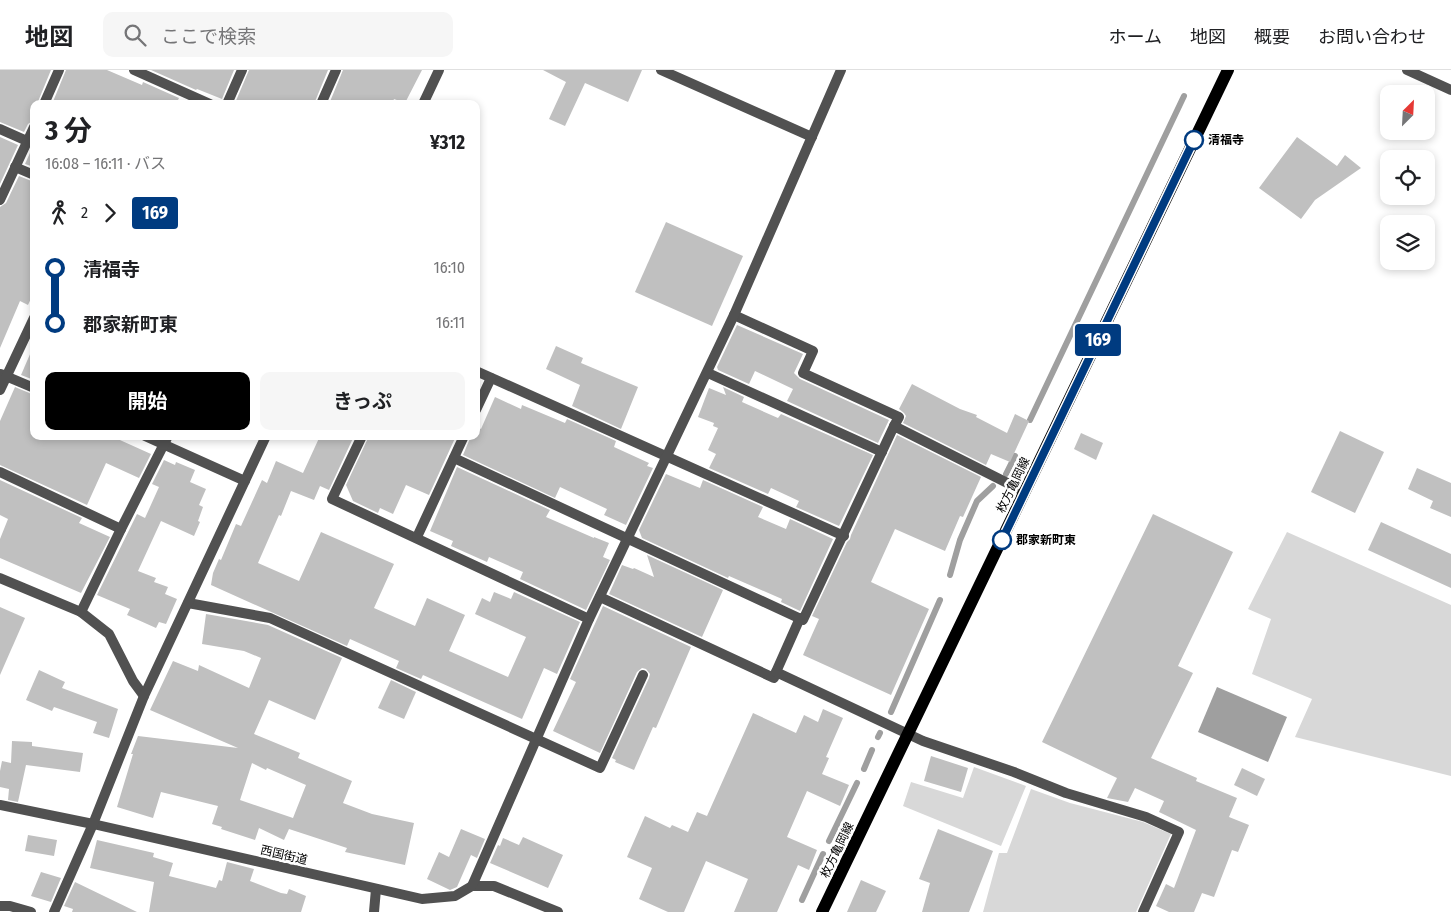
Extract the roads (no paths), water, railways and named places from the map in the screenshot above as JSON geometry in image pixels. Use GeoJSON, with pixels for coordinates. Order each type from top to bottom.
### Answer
{"type":"FeatureCollection","features":[{"type":"Feature","properties":{"kind":"main road","name":"枚方亀岡線"},"geometry":{"type":"LineString","coordinates":[[822,912],[1228,70]]}},
{"type":"Feature","properties":{"kind":"street"},"geometry":{"type":"LineString","coordinates":[[46,100],[59,70]]}},
{"type":"Feature","properties":{"kind":"street"},"geometry":{"type":"LineString","coordinates":[[134,70],[150,73],[200,100]]}},
{"type":"Feature","properties":{"kind":"street"},"geometry":{"type":"LineString","coordinates":[[229,100],[242,70]]}},
{"type":"Feature","properties":{"kind":"street"},"geometry":{"type":"LineString","coordinates":[[323,100],[336,70]]}},
{"type":"Feature","properties":{"kind":"street"},"geometry":{"type":"LineString","coordinates":[[425,100],[439,70]]}},
{"type":"Feature","properties":{"kind":"street"},"geometry":{"type":"LineString","coordinates":[[661,70],[812,137]]}},
{"type":"Feature","properties":{"kind":"street"},"geometry":{"type":"LineString","coordinates":[[472,886],[589,618],[666,455],[708,373],[841,70]]}},
{"type":"Feature","properties":{"kind":"street"},"geometry":{"type":"LineString","coordinates":[[1407,70],[1451,90]]}},
{"type":"Feature","properties":{"kind":"street"},"geometry":{"type":"LineString","coordinates":[[0,129],[27,142]]}},
{"type":"Feature","properties":{"kind":"street"},"geometry":{"type":"LineString","coordinates":[[0,200],[30,136]]}},
{"type":"Feature","properties":{"kind":"street"},"geometry":{"type":"LineString","coordinates":[[15,167],[30,173]]}},
{"type":"Feature","properties":{"kind":"street"},"geometry":{"type":"LineString","coordinates":[[454,458],[804,620],[899,417],[802,373],[813,351],[734,315]]}},
{"type":"Feature","properties":{"kind":"street"},"geometry":{"type":"LineString","coordinates":[[0,390],[3,375],[30,325]]}},
{"type":"Feature","properties":{"kind":"street"},"geometry":{"type":"LineString","coordinates":[[480,373],[844,536]]}},
{"type":"Feature","properties":{"kind":"street"},"geometry":{"type":"LineString","coordinates":[[708,373],[882,452]]}},
{"type":"Feature","properties":{"kind":"street"},"geometry":{"type":"LineString","coordinates":[[3,375],[30,386]]}},
{"type":"Feature","properties":{"kind":"street"},"geometry":{"type":"LineString","coordinates":[[480,401],[491,378]]}},
{"type":"Feature","properties":{"kind":"street"},"geometry":{"type":"LineString","coordinates":[[894,426],[1025,492]]}},
{"type":"Feature","properties":{"kind":"street"},"geometry":{"type":"LineString","coordinates":[[81,612],[120,529],[166,440],[245,481]]}},
{"type":"Feature","properties":{"kind":"street"},"geometry":{"type":"LineString","coordinates":[[54,912],[93,824],[144,696],[264,440]]}},
{"type":"Feature","properties":{"kind":"street"},"geometry":{"type":"LineString","coordinates":[[360,440],[332,499],[589,618]]}},
{"type":"Feature","properties":{"kind":"street"},"geometry":{"type":"LineString","coordinates":[[416,537],[462,440]]}},
{"type":"Feature","properties":{"kind":"street"},"geometry":{"type":"LineString","coordinates":[[0,472],[120,529]]}},
{"type":"Feature","properties":{"kind":"street"},"geometry":{"type":"LineString","coordinates":[[0,578],[81,612],[109,634],[133,681],[144,696]]}},
{"type":"Feature","properties":{"kind":"street"},"geometry":{"type":"LineString","coordinates":[[600,597],[774,678],[800,618]]}},
{"type":"Feature","properties":{"kind":"street"},"geometry":{"type":"LineString","coordinates":[[188,603],[270,618],[600,768],[642,675]]}},
{"type":"Feature","properties":{"kind":"street"},"geometry":{"type":"LineString","coordinates":[[776,672],[923,742],[1014,772],[1066,793],[1146,817],[1179,832],[1143,912]]}},
{"type":"Feature","properties":{"kind":"street","name":"西国街道"},"geometry":{"type":"LineString","coordinates":[[0,806],[93,824],[422,899],[455,896],[472,886],[494,886],[558,912]]}},
{"type":"Feature","properties":{"kind":"street"},"geometry":{"type":"LineString","coordinates":[[374,912],[376,889]]}},
{"type":"Feature","properties":{"kind":"street"},"geometry":{"type":"LineString","coordinates":[[0,906],[10,906],[30,912]]}},
{"type":"Feature","properties":{"kind":"waterway"},"geometry":{"type":"LineString","coordinates":[[1030,420],[1184,96]]}},
{"type":"Feature","properties":{"kind":"waterway"},"geometry":{"type":"LineString","coordinates":[[1006,474],[1015,456]]}},
{"type":"Feature","properties":{"kind":"waterway"},"geometry":{"type":"LineString","coordinates":[[950,575],[960,540],[977,501],[993,486]]}},
{"type":"Feature","properties":{"kind":"waterway"},"geometry":{"type":"LineString","coordinates":[[891,712],[940,600]]}},
{"type":"Feature","properties":{"kind":"waterway"},"geometry":{"type":"LineString","coordinates":[[878,737],[880,733]]}},
{"type":"Feature","properties":{"kind":"waterway"},"geometry":{"type":"LineString","coordinates":[[864,769],[872,750]]}},
{"type":"Feature","properties":{"kind":"waterway"},"geometry":{"type":"LineString","coordinates":[[829,841],[857,783]]}},
{"type":"Feature","properties":{"kind":"waterway"},"geometry":{"type":"LineString","coordinates":[[802,900],[823,854]]}},
{"type":"Feature","properties":{"kind":"place","name":"清福寺"},"geometry":{"type":"Point","coordinates":[1194,140]}},
{"type":"Feature","properties":{"kind":"place","name":"郡家新町東"},"geometry":{"type":"Point","coordinates":[1002,540]}}]}
